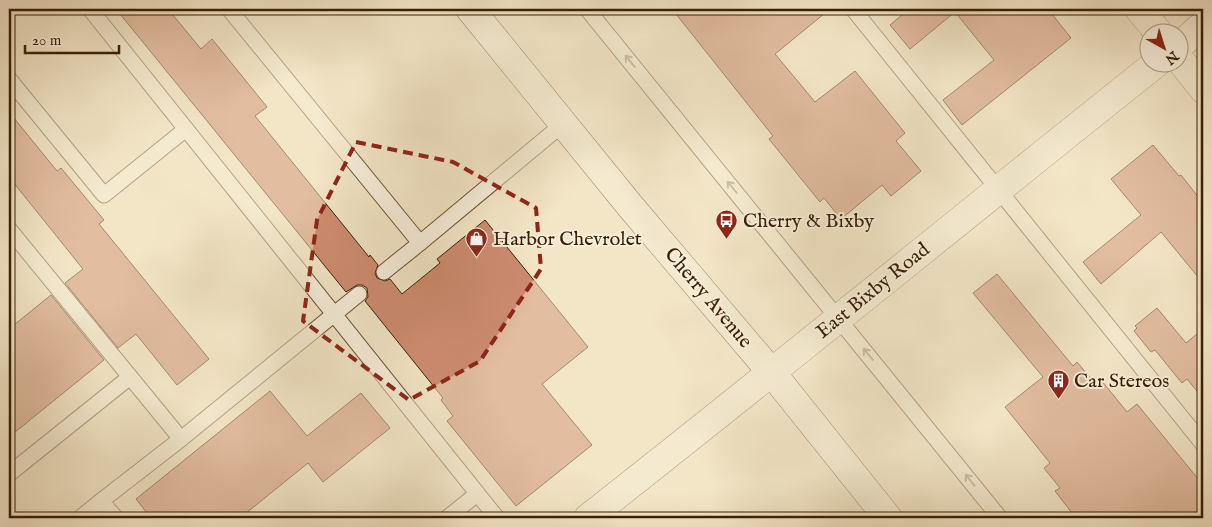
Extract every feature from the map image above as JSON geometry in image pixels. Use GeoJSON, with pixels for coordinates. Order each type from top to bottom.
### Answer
{"type":"FeatureCollection","features":[{"type":"Feature","properties":{"kind":"street","name":"Cherry Avenue"},"geometry":{"type":"LineString","coordinates":[[470,9],[631,207],[772,373],[888,518]]}},
{"type":"Feature","properties":{"kind":"street"},"geometry":{"type":"LineString","coordinates":[[1138,9],[1149,22]]}},
{"type":"Feature","properties":{"kind":"street"},"geometry":{"type":"LineString","coordinates":[[1190,37],[1203,26]]}},
{"type":"Feature","properties":{"kind":"street","name":"East Bixby Road"},"geometry":{"type":"LineString","coordinates":[[588,518],[772,373],[839,317],[1145,72]]}},
{"type":"Feature","properties":{"kind":"street"},"geometry":{"type":"LineString","coordinates":[[1190,72],[1203,89]]}},
{"type":"Feature","properties":{"kind":"lane"},"geometry":{"type":"LineString","coordinates":[[90,9],[496,518]]}},
{"type":"Feature","properties":{"kind":"lane"},"geometry":{"type":"LineString","coordinates":[[229,9],[420,243]]}},
{"type":"Feature","properties":{"kind":"lane"},"geometry":{"type":"LineString","coordinates":[[587,9],[839,317],[1000,518]]}},
{"type":"Feature","properties":{"kind":"lane"},"geometry":{"type":"LineString","coordinates":[[853,9],[1203,444]]}},
{"type":"Feature","properties":{"kind":"lane"},"geometry":{"type":"LineString","coordinates":[[9,78],[104,195],[186,129]]}},
{"type":"Feature","properties":{"kind":"lane"},"geometry":{"type":"LineString","coordinates":[[384,272],[564,124]]}},
{"type":"Feature","properties":{"kind":"lane"},"geometry":{"type":"LineString","coordinates":[[9,229],[181,439]]}},
{"type":"Feature","properties":{"kind":"lane"},"geometry":{"type":"LineString","coordinates":[[80,518],[181,439],[359,294]]}},
{"type":"Feature","properties":{"kind":"lane"},"geometry":{"type":"LineString","coordinates":[[9,474],[130,377]]}},
{"type":"Feature","properties":{"kind":"lane"},"geometry":{"type":"LineString","coordinates":[[447,518],[477,494]]}},
{"type":"Feature","properties":{"kind":"lane"},"geometry":{"type":"LineString","coordinates":[[102,501],[116,518]]}},
{"type":"Feature","properties":{"kind":"highlighted area"},"geometry":{"type":"Polygon","coordinates":[[[356,142],[453,162],[536,208],[541,269],[480,361],[409,400],[303,321],[317,220],[356,142]]]}},
{"type":"Feature","properties":{"kind":"building","name":"Harbor Chevrolet"},"geometry":{"type":"Polygon","coordinates":[[[116,9],[168,9],[201,49],[212,39],[267,107],[255,116],[369,257],[370,255],[378,265],[375,273],[377,278],[385,281],[390,279],[402,294],[440,263],[437,259],[485,220],[588,347],[542,384],[592,445],[516,506],[447,421],[453,416],[441,400],[443,398],[365,301],[368,297],[367,288],[357,285],[346,292],[116,9]]]}},
{"type":"Feature","properties":{"kind":"building"},"geometry":{"type":"Polygon","coordinates":[[[672,9],[830,9],[775,54],[815,102],[855,71],[905,133],[896,141],[921,171],[891,196],[882,185],[841,219],[824,198],[820,202],[769,139],[773,136],[672,9]]]}},
{"type":"Feature","properties":{"kind":"building"},"geometry":{"type":"Polygon","coordinates":[[[909,9],[1048,9],[1071,38],[962,125],[943,100],[994,60],[955,12],[910,49],[890,25],[909,9]]]}},
{"type":"Feature","properties":{"kind":"building"},"geometry":{"type":"Polygon","coordinates":[[[9,112],[57,171],[61,168],[104,220],[99,224],[209,359],[177,385],[136,334],[118,348],[65,283],[83,269],[9,177],[9,112]]]}},
{"type":"Feature","properties":{"kind":"building"},"geometry":{"type":"Polygon","coordinates":[[[1153,145],[1179,176],[1181,175],[1203,203],[1203,283],[1161,232],[1101,284],[1083,262],[1141,215],[1111,179],[1153,145]]]}},
{"type":"Feature","properties":{"kind":"building"},"geometry":{"type":"Polygon","coordinates":[[[997,274],[1073,366],[1077,362],[1095,384],[1101,380],[1127,412],[1137,404],[1203,485],[1203,518],[1076,518],[1055,491],[1060,488],[1044,468],[1050,463],[1005,407],[1043,377],[973,293],[997,274]]]}},
{"type":"Feature","properties":{"kind":"building"},"geometry":{"type":"Polygon","coordinates":[[[51,295],[104,360],[9,437],[9,329],[51,295]]]}},
{"type":"Feature","properties":{"kind":"building"},"geometry":{"type":"Polygon","coordinates":[[[1157,308],[1186,343],[1203,329],[1203,398],[1187,379],[1182,383],[1155,350],[1151,352],[1134,331],[1137,328],[1135,326],[1157,308]]]}},
{"type":"Feature","properties":{"kind":"building"},"geometry":{"type":"Polygon","coordinates":[[[270,391],[307,436],[361,393],[390,428],[323,482],[308,463],[240,518],[151,518],[136,499],[270,391]]]}},
{"type":"Feature","properties":{"kind":"place","name":"Cherry & Bixby"},"geometry":{"type":"Point","coordinates":[727,240]}},
{"type":"Feature","properties":{"kind":"place","name":"Harbor Chevrolet"},"geometry":{"type":"Point","coordinates":[477,258]}},
{"type":"Feature","properties":{"kind":"place","name":"Car Stereos"},"geometry":{"type":"Point","coordinates":[1058,400]}}]}
